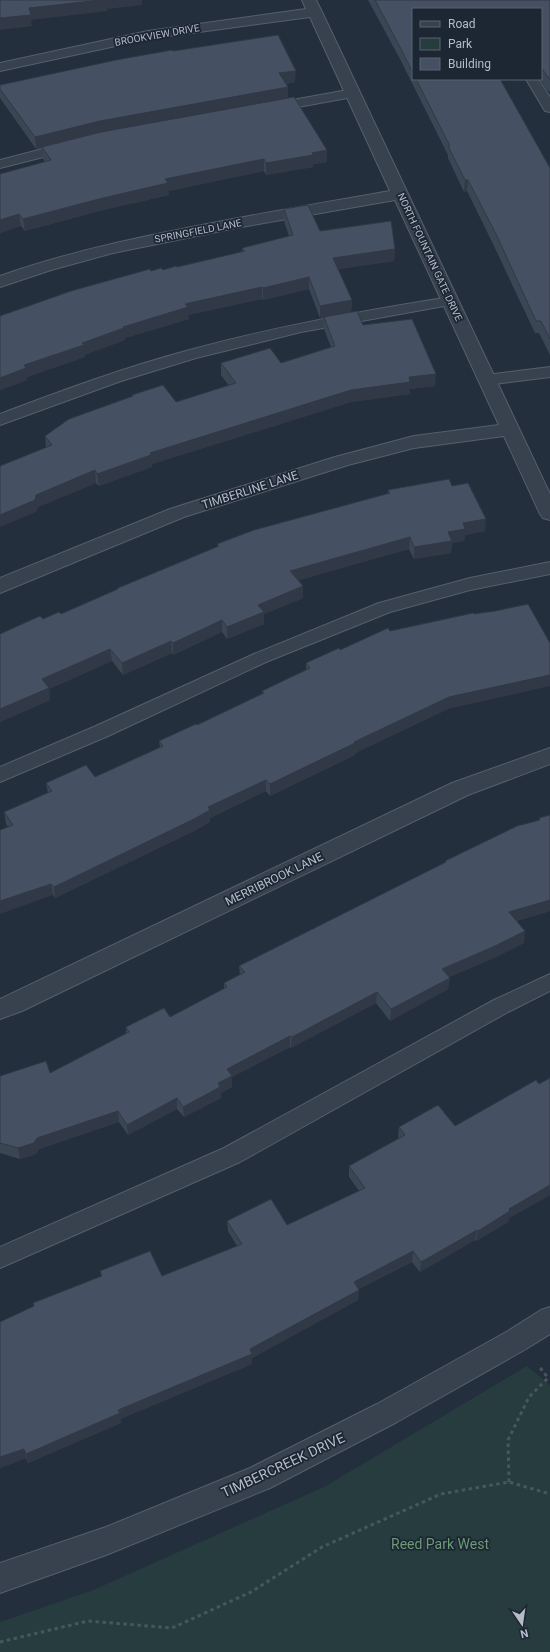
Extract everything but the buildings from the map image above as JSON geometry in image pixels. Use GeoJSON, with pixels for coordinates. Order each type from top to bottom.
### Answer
{"type":"FeatureCollection","features":[{"type":"Feature","properties":{"kind":"street","name":"BROOKVIEW DRIVE"},"geometry":{"type":"LineString","coordinates":[[0,67],[148,35],[249,20],[312,6]]}},
{"type":"Feature","properties":{"kind":"street","name":"NORTH FOUNTAIN GATE DRIVE"},"geometry":{"type":"LineString","coordinates":[[312,6],[550,514]]}},
{"type":"Feature","properties":{"kind":"street","name":"SPRINGFIELD LANE"},"geometry":{"type":"LineString","coordinates":[[0,282],[34,269],[64,260],[127,245],[253,220],[400,194]]}},
{"type":"Feature","properties":{"kind":"street","name":"TIMBERLINE LANE"},"geometry":{"type":"LineString","coordinates":[[0,586],[177,513],[342,461],[414,442],[510,429]]}},
{"type":"Feature","properties":{"kind":"street","name":"MERRIBROOK LANE"},"geometry":{"type":"LineString","coordinates":[[0,1009],[14,1004],[460,789],[550,756]]}},
{"type":"Feature","properties":{"kind":"street","name":"TIMBERCREEK DRIVE"},"geometry":{"type":"LineString","coordinates":[[0,1578],[106,1541],[260,1478],[387,1413],[517,1340],[550,1319]]}},
{"type":"Feature","properties":{"kind":"lane"},"geometry":{"type":"LineString","coordinates":[[533,80],[550,108]]}},
{"type":"Feature","properties":{"kind":"lane"},"geometry":{"type":"LineString","coordinates":[[259,110],[353,93]]}},
{"type":"Feature","properties":{"kind":"lane"},"geometry":{"type":"LineString","coordinates":[[0,164],[79,143]]}},
{"type":"Feature","properties":{"kind":"lane"},"geometry":{"type":"LineString","coordinates":[[0,420],[154,365],[272,334],[361,315],[450,301]]}},
{"type":"Feature","properties":{"kind":"lane"},"geometry":{"type":"LineString","coordinates":[[487,380],[550,372]]}},
{"type":"Feature","properties":{"kind":"lane"},"geometry":{"type":"LineString","coordinates":[[0,775],[102,731],[260,658],[385,607],[470,584],[550,568]]}},
{"type":"Feature","properties":{"kind":"lane"},"geometry":{"type":"LineString","coordinates":[[0,1258],[232,1154],[500,1006],[550,982]]}},
{"type":"Feature","properties":{"kind":"path"},"geometry":{"type":"LineString","coordinates":[[509,1482],[508,1440],[530,1397],[548,1378],[517,1340]]}},
{"type":"Feature","properties":{"kind":"path"},"geometry":{"type":"LineString","coordinates":[[0,1642],[88,1621],[172,1628],[251,1592],[322,1547],[441,1494],[509,1482],[550,1494]]}},
{"type":"Feature","properties":{"kind":"green space","name":"Reed Park West"},"geometry":{"type":"Polygon","coordinates":[[[527,1366],[550,1385],[550,1652],[0,1652],[0,1622],[91,1591],[324,1487],[527,1366]]]}}]}
